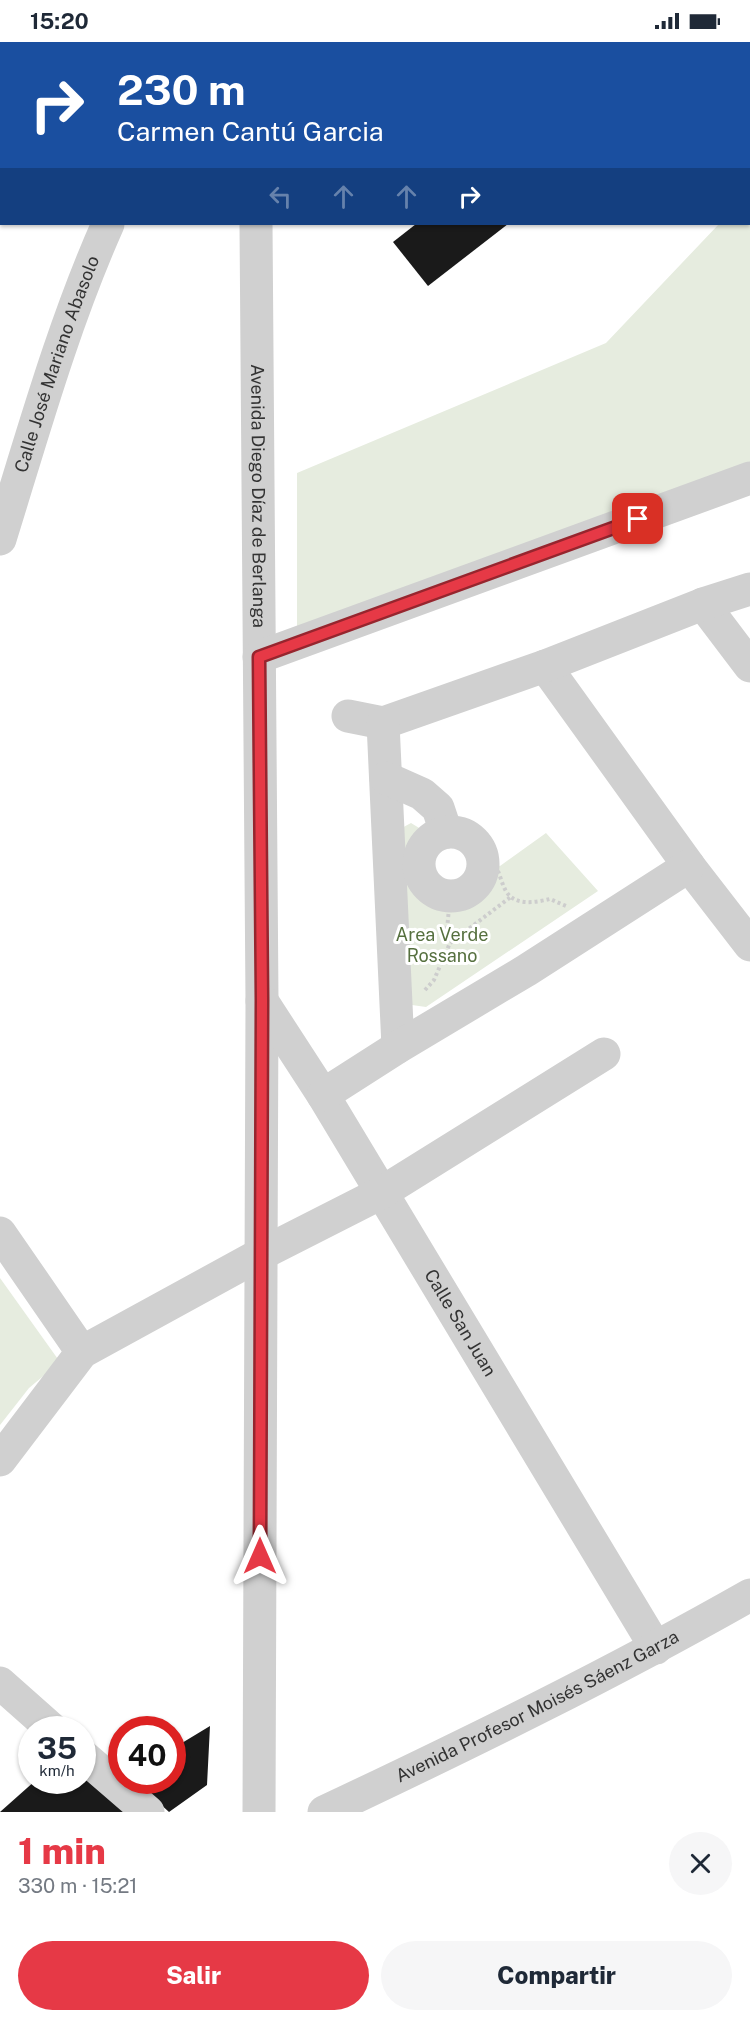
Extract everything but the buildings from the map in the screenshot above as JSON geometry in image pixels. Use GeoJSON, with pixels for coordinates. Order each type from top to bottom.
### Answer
{"type":"FeatureCollection","features":[{"type":"Feature","properties":{"kind":"street","name":"Calle José Mariano Abasolo"},"geometry":{"type":"LineString","coordinates":[[0,539],[62,339],[84,278],[108,225]]}},
{"type":"Feature","properties":{"kind":"street","name":"Avenida Diego Díaz de Berlanga"},"geometry":{"type":"LineString","coordinates":[[256,225],[262,1000],[259,1812]]}},
{"type":"Feature","properties":{"kind":"street"},"geometry":{"type":"LineString","coordinates":[[259,657],[750,478]]}},
{"type":"Feature","properties":{"kind":"street"},"geometry":{"type":"LineString","coordinates":[[348,716],[383,723],[545,666],[703,604],[750,589]]}},
{"type":"Feature","properties":{"kind":"street"},"geometry":{"type":"LineString","coordinates":[[703,604],[750,666]]}},
{"type":"Feature","properties":{"kind":"street"},"geometry":{"type":"LineString","coordinates":[[545,666],[689,867],[750,945]]}},
{"type":"Feature","properties":{"kind":"street"},"geometry":{"type":"LineString","coordinates":[[383,723],[398,1047]]}},
{"type":"Feature","properties":{"kind":"street"},"geometry":{"type":"LineString","coordinates":[[386,778],[422,794],[438,808],[446,832]]}},
{"type":"Feature","properties":{"kind":"street"},"geometry":{"type":"LineString","coordinates":[[323,1095],[689,867]]}},
{"type":"Feature","properties":{"kind":"street","name":"Calle San Juan"},"geometry":{"type":"LineString","coordinates":[[262,1000],[323,1095],[656,1648]]}},
{"type":"Feature","properties":{"kind":"street"},"geometry":{"type":"LineString","coordinates":[[0,1460],[82,1352],[261,1254],[381,1193],[604,1054]]}},
{"type":"Feature","properties":{"kind":"street"},"geometry":{"type":"LineString","coordinates":[[0,1233],[82,1352]]}},
{"type":"Feature","properties":{"kind":"street","name":"Avenida Profesor Moisés Sáenz Garza"},"geometry":{"type":"LineString","coordinates":[[324,1812],[452,1751],[656,1648],[750,1595]]}},
{"type":"Feature","properties":{"kind":"street"},"geometry":{"type":"LineString","coordinates":[[0,1683],[37,1716]]}},
{"type":"Feature","properties":{"kind":"street"},"geometry":{"type":"LineString","coordinates":[[96,1767],[147,1812]]}},
{"type":"Feature","properties":{"kind":"path"},"geometry":{"type":"LineString","coordinates":[[498,871],[508,893],[516,899],[533,903],[550,899],[566,906]]}},
{"type":"Feature","properties":{"kind":"path"},"geometry":{"type":"LineString","coordinates":[[422,993],[434,980],[450,943],[512,896]]}},
{"type":"Feature","properties":{"kind":"path"},"geometry":{"type":"LineString","coordinates":[[449,908],[447,930],[450,943]]}},
{"type":"Feature","properties":{"kind":"green space"},"geometry":{"type":"Polygon","coordinates":[[[718,225],[750,225],[750,465],[297,627],[297,473],[606,343],[718,225]]]}},
{"type":"Feature","properties":{"kind":"green space","name":"Area Verde Rossano"},"geometry":{"type":"Polygon","coordinates":[[[411,823],[429,834],[416,860],[415,876],[427,893],[441,902],[457,904],[474,898],[486,886],[493,862],[500,866],[546,833],[598,891],[426,1007],[412,1005],[398,830],[411,823]]]}},
{"type":"Feature","properties":{"kind":"green space"},"geometry":{"type":"Polygon","coordinates":[[[0,1278],[60,1362],[29,1388],[0,1425],[0,1278]]]}},
{"type":"Feature","properties":{"kind":"route"},"geometry":{"type":"LineString","coordinates":[[260,1556],[262,1000],[259,657],[638,519]]}}]}
